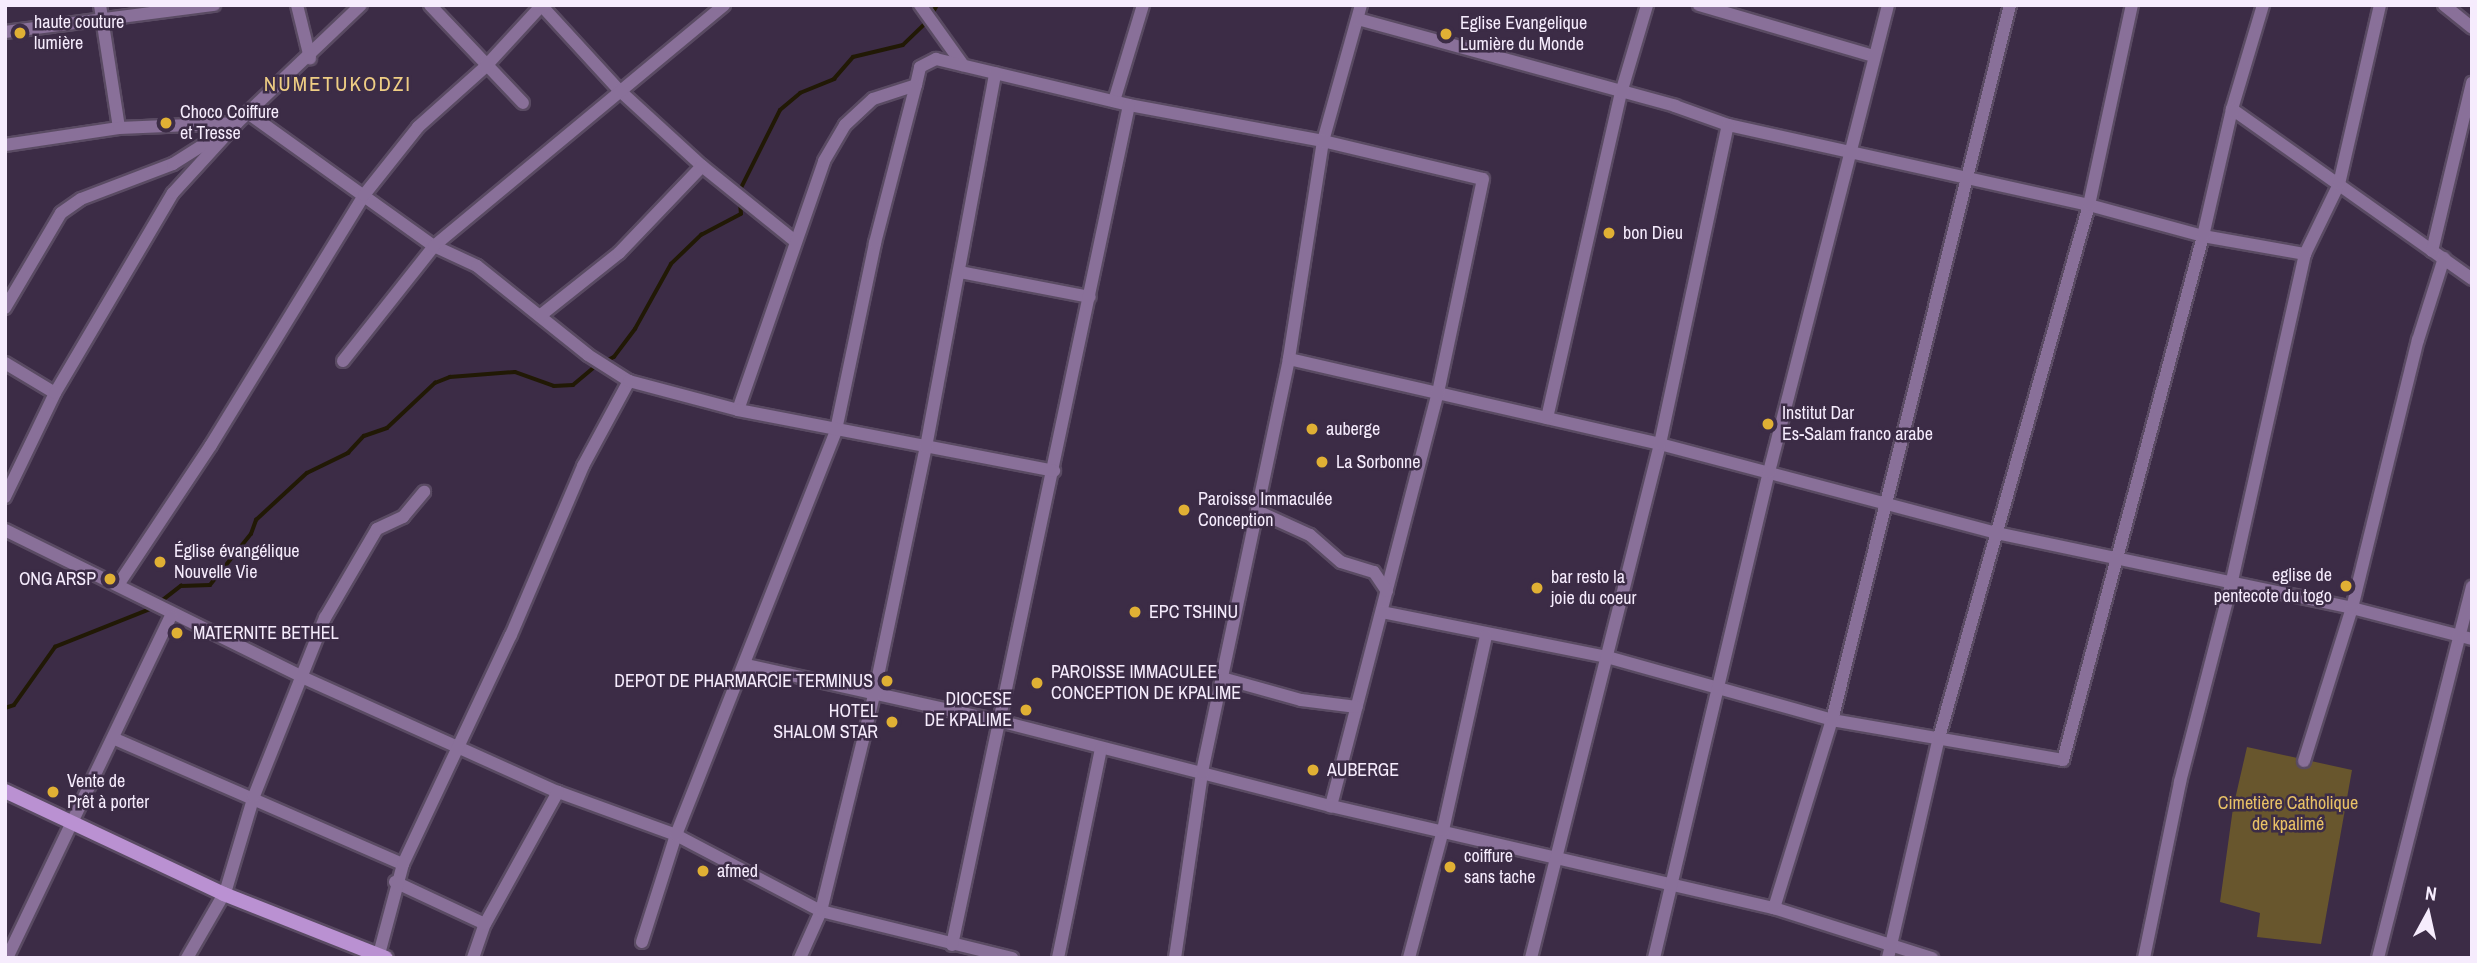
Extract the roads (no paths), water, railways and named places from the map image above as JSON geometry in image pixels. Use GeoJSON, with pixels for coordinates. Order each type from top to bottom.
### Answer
{"type":"FeatureCollection","features":[{"type":"Feature","properties":{"kind":"street"},"geometry":{"type":"LineString","coordinates":[[5,32],[100,12],[214,5]]}},
{"type":"Feature","properties":{"kind":"street"},"geometry":{"type":"LineString","coordinates":[[297,5],[310,58]]}},
{"type":"Feature","properties":{"kind":"street"},"geometry":{"type":"LineString","coordinates":[[5,497],[55,393],[173,193],[247,113],[310,58],[361,5]]}},
{"type":"Feature","properties":{"kind":"street"},"geometry":{"type":"LineString","coordinates":[[430,5],[485,67],[523,103]]}},
{"type":"Feature","properties":{"kind":"street"},"geometry":{"type":"LineString","coordinates":[[117,585],[211,444],[365,195],[418,127],[485,67],[541,5],[619,90],[702,166],[795,242]]}},
{"type":"Feature","properties":{"kind":"street"},"geometry":{"type":"LineString","coordinates":[[343,361],[434,246],[552,151],[619,90],[724,5]]}},
{"type":"Feature","properties":{"kind":"street"},"geometry":{"type":"LineString","coordinates":[[920,5],[963,65]]}},
{"type":"Feature","properties":{"kind":"street"},"geometry":{"type":"LineString","coordinates":[[1114,101],[1143,5]]}},
{"type":"Feature","properties":{"kind":"street"},"geometry":{"type":"LineString","coordinates":[[1175,958],[1202,772],[1289,359],[1323,141],[1361,5]]}},
{"type":"Feature","properties":{"kind":"street"},"geometry":{"type":"LineString","coordinates":[[1546,418],[1621,93],[1647,5]]}},
{"type":"Feature","properties":{"kind":"street"},"geometry":{"type":"LineString","coordinates":[[1699,5],[1873,56]]}},
{"type":"Feature","properties":{"kind":"street"},"geometry":{"type":"LineString","coordinates":[[1654,958],[1668,887],[1769,472],[1853,155],[1873,56],[1888,5]]}},
{"type":"Feature","properties":{"kind":"street"},"geometry":{"type":"LineString","coordinates":[[1774,908],[1832,720],[1964,181],[2010,5]]}},
{"type":"Feature","properties":{"kind":"street"},"geometry":{"type":"LineString","coordinates":[[1890,952],[1938,741],[2089,205],[2132,5]]}},
{"type":"Feature","properties":{"kind":"street"},"geometry":{"type":"LineString","coordinates":[[1382,612],[1486,636],[1607,657],[1832,720],[1938,741],[2063,760],[2203,236],[2232,109],[2263,5]]}},
{"type":"Feature","properties":{"kind":"street"},"geometry":{"type":"LineString","coordinates":[[2144,958],[2180,782],[2231,584],[2305,254],[2339,184],[2380,5]]}},
{"type":"Feature","properties":{"kind":"street"},"geometry":{"type":"LineString","coordinates":[[2444,5],[2472,28]]}},
{"type":"Feature","properties":{"kind":"street"},"geometry":{"type":"LineString","coordinates":[[100,12],[119,128]]}},
{"type":"Feature","properties":{"kind":"street"},"geometry":{"type":"LineString","coordinates":[[1358,19],[1728,125],[1964,181],[2089,205],[2203,236],[2305,254]]}},
{"type":"Feature","properties":{"kind":"street"},"geometry":{"type":"LineString","coordinates":[[642,942],[676,835],[746,665],[836,430],[875,243],[920,67],[927,62],[963,65],[1129,105],[1323,141],[1483,179],[1438,392],[1332,806]]}},
{"type":"Feature","properties":{"kind":"street"},"geometry":{"type":"LineString","coordinates":[[800,958],[821,911],[874,695],[926,447],[995,74]]}},
{"type":"Feature","properties":{"kind":"street"},"geometry":{"type":"LineString","coordinates":[[2432,251],[2472,83]]}},
{"type":"Feature","properties":{"kind":"street"},"geometry":{"type":"LineString","coordinates":[[738,410],[824,160],[845,125],[873,99],[916,85]]}},
{"type":"Feature","properties":{"kind":"street"},"geometry":{"type":"LineString","coordinates":[[952,945],[1129,105]]}},
{"type":"Feature","properties":{"kind":"street"},"geometry":{"type":"LineString","coordinates":[[2232,109],[2472,279]]}},
{"type":"Feature","properties":{"kind":"street"},"geometry":{"type":"LineString","coordinates":[[247,113],[434,246],[477,266],[541,314],[588,355],[629,381],[738,410],[1054,471]]}},
{"type":"Feature","properties":{"kind":"street"},"geometry":{"type":"LineString","coordinates":[[5,145],[119,128],[208,121],[237,123]]}},
{"type":"Feature","properties":{"kind":"street"},"geometry":{"type":"LineString","coordinates":[[5,308],[61,212],[81,199],[173,164],[237,123]]}},
{"type":"Feature","properties":{"kind":"street"},"geometry":{"type":"LineString","coordinates":[[1531,958],[1558,860],[1660,444],[1728,125]]}},
{"type":"Feature","properties":{"kind":"street"},"geometry":{"type":"LineString","coordinates":[[541,314],[619,253],[702,166]]}},
{"type":"Feature","properties":{"kind":"street"},"geometry":{"type":"LineString","coordinates":[[2304,761],[2352,608],[2418,340],[2444,258]]}},
{"type":"Feature","properties":{"kind":"street"},"geometry":{"type":"LineString","coordinates":[[960,272],[1090,297]]}},
{"type":"Feature","properties":{"kind":"street"},"geometry":{"type":"LineString","coordinates":[[1289,359],[1660,444],[1997,533],[2352,608],[2466,638]]}},
{"type":"Feature","properties":{"kind":"street"},"geometry":{"type":"LineString","coordinates":[[5,363],[55,393]]}},
{"type":"Feature","properties":{"kind":"street"},"geometry":{"type":"LineString","coordinates":[[5,791],[76,821],[225,893],[381,957],[396,883],[403,864],[460,746],[583,467],[629,381]]}},
{"type":"Feature","properties":{"kind":"street"},"geometry":{"type":"LineString","coordinates":[[187,958],[225,893],[254,796],[304,678],[325,618],[377,529],[403,517],[424,492]]}},
{"type":"Feature","properties":{"kind":"street"},"geometry":{"type":"LineString","coordinates":[[1257,511],[1310,535],[1340,562],[1374,572],[1387,591]]}},
{"type":"Feature","properties":{"kind":"street"},"geometry":{"type":"LineString","coordinates":[[5,530],[117,585],[172,616],[304,678],[558,792],[676,835],[821,911],[1012,958]]}},
{"type":"Feature","properties":{"kind":"street"},"geometry":{"type":"LineString","coordinates":[[2378,958],[2466,638],[2472,587]]}},
{"type":"Feature","properties":{"kind":"street"},"geometry":{"type":"LineString","coordinates":[[7,958],[76,821],[172,616]]}},
{"type":"Feature","properties":{"kind":"street"},"geometry":{"type":"LineString","coordinates":[[1409,958],[1443,830],[1486,636]]}},
{"type":"Feature","properties":{"kind":"street"},"geometry":{"type":"LineString","coordinates":[[746,665],[999,721],[1332,806],[1443,830],[1668,887],[1774,908],[1890,952],[1932,958]]}},
{"type":"Feature","properties":{"kind":"street"},"geometry":{"type":"LineString","coordinates":[[1222,678],[1301,700],[1357,707]]}},
{"type":"Feature","properties":{"kind":"street"},"geometry":{"type":"LineString","coordinates":[[115,739],[254,796],[403,864]]}},
{"type":"Feature","properties":{"kind":"street"},"geometry":{"type":"LineString","coordinates":[[1058,958],[1101,748]]}},
{"type":"Feature","properties":{"kind":"street"},"geometry":{"type":"LineString","coordinates":[[473,958],[485,924],[558,792]]}},
{"type":"Feature","properties":{"kind":"street"},"geometry":{"type":"LineString","coordinates":[[396,883],[485,924]]}},
{"type":"Feature","properties":{"kind":"waterway"},"geometry":{"type":"LineString","coordinates":[[931,16],[937,5]]}},
{"type":"Feature","properties":{"kind":"waterway"},"geometry":{"type":"LineString","coordinates":[[740,190],[780,110],[800,93],[834,79],[853,57],[903,45],[927,22]]}},
{"type":"Feature","properties":{"kind":"waterway"},"geometry":{"type":"LineString","coordinates":[[604,362],[614,357],[635,329],[671,264],[701,235],[741,214],[740,202]]}},
{"type":"Feature","properties":{"kind":"waterway"},"geometry":{"type":"LineString","coordinates":[[159,603],[181,586],[210,585],[251,534],[256,520],[307,473],[348,453],[364,436],[387,428],[435,383],[450,377],[515,372],[554,386],[573,385],[597,365]]}},
{"type":"Feature","properties":{"kind":"waterway"},"geometry":{"type":"LineString","coordinates":[[5,708],[14,705],[55,647],[153,608]]}},
{"type":"Feature","properties":{"kind":"place","name":"haute couture lumière"},"geometry":{"type":"Point","coordinates":[20,33]}},
{"type":"Feature","properties":{"kind":"place","name":"Eglise Evangelique Lumière du Monde"},"geometry":{"type":"Point","coordinates":[1446,34]}},
{"type":"Feature","properties":{"kind":"place","name":"Choco Coiffure et Tresse"},"geometry":{"type":"Point","coordinates":[166,123]}},
{"type":"Feature","properties":{"kind":"place","name":"bon Dieu"},"geometry":{"type":"Point","coordinates":[1609,233]}},
{"type":"Feature","properties":{"kind":"place","name":"Institut Dar Es-Salam franco arabe"},"geometry":{"type":"Point","coordinates":[1768,424]}},
{"type":"Feature","properties":{"kind":"place","name":"auberge"},"geometry":{"type":"Point","coordinates":[1312,429]}},
{"type":"Feature","properties":{"kind":"place","name":"La Sorbonne"},"geometry":{"type":"Point","coordinates":[1322,462]}},
{"type":"Feature","properties":{"kind":"place","name":"Paroisse Immaculée Conception"},"geometry":{"type":"Point","coordinates":[1184,510]}},
{"type":"Feature","properties":{"kind":"place","name":"Église évangélique Nouvelle Vie"},"geometry":{"type":"Point","coordinates":[160,562]}},
{"type":"Feature","properties":{"kind":"place","name":"ONG ARSP"},"geometry":{"type":"Point","coordinates":[110,579]}},
{"type":"Feature","properties":{"kind":"place","name":"eglise de pentecote du togo"},"geometry":{"type":"Point","coordinates":[2346,586]}},
{"type":"Feature","properties":{"kind":"place","name":"bar resto la joie du coeur"},"geometry":{"type":"Point","coordinates":[1537,588]}},
{"type":"Feature","properties":{"kind":"place","name":"EPC TSHINU"},"geometry":{"type":"Point","coordinates":[1135,612]}},
{"type":"Feature","properties":{"kind":"place","name":"MATERNITE BETHEL"},"geometry":{"type":"Point","coordinates":[177,633]}},
{"type":"Feature","properties":{"kind":"place","name":"DEPOT DE PHARMARCIE TERMINUS"},"geometry":{"type":"Point","coordinates":[887,681]}},
{"type":"Feature","properties":{"kind":"place","name":"PAROISSE IMMACULEE CONCEPTION DE KPALIME"},"geometry":{"type":"Point","coordinates":[1037,683]}},
{"type":"Feature","properties":{"kind":"place","name":"DIOCESE DE KPALIME"},"geometry":{"type":"Point","coordinates":[1026,710]}},
{"type":"Feature","properties":{"kind":"place","name":"HOTEL SHALOM STAR"},"geometry":{"type":"Point","coordinates":[892,722]}},
{"type":"Feature","properties":{"kind":"place","name":"AUBERGE"},"geometry":{"type":"Point","coordinates":[1313,770]}},
{"type":"Feature","properties":{"kind":"place","name":"Vente de Prêt à porter"},"geometry":{"type":"Point","coordinates":[53,792]}},
{"type":"Feature","properties":{"kind":"place","name":"coiffure sans tache"},"geometry":{"type":"Point","coordinates":[1450,867]}},
{"type":"Feature","properties":{"kind":"place","name":"afmed"},"geometry":{"type":"Point","coordinates":[703,871]}},
{"type":"Feature","properties":{"kind":"district","name":"NUMETUKODZI"},"geometry":{"type":"Point","coordinates":[338,84]}},
{"type":"Feature","properties":{"kind":"park label","name":"Cimetière Catholique de kpalimé"},"geometry":{"type":"Point","coordinates":[2288,814]}}]}
